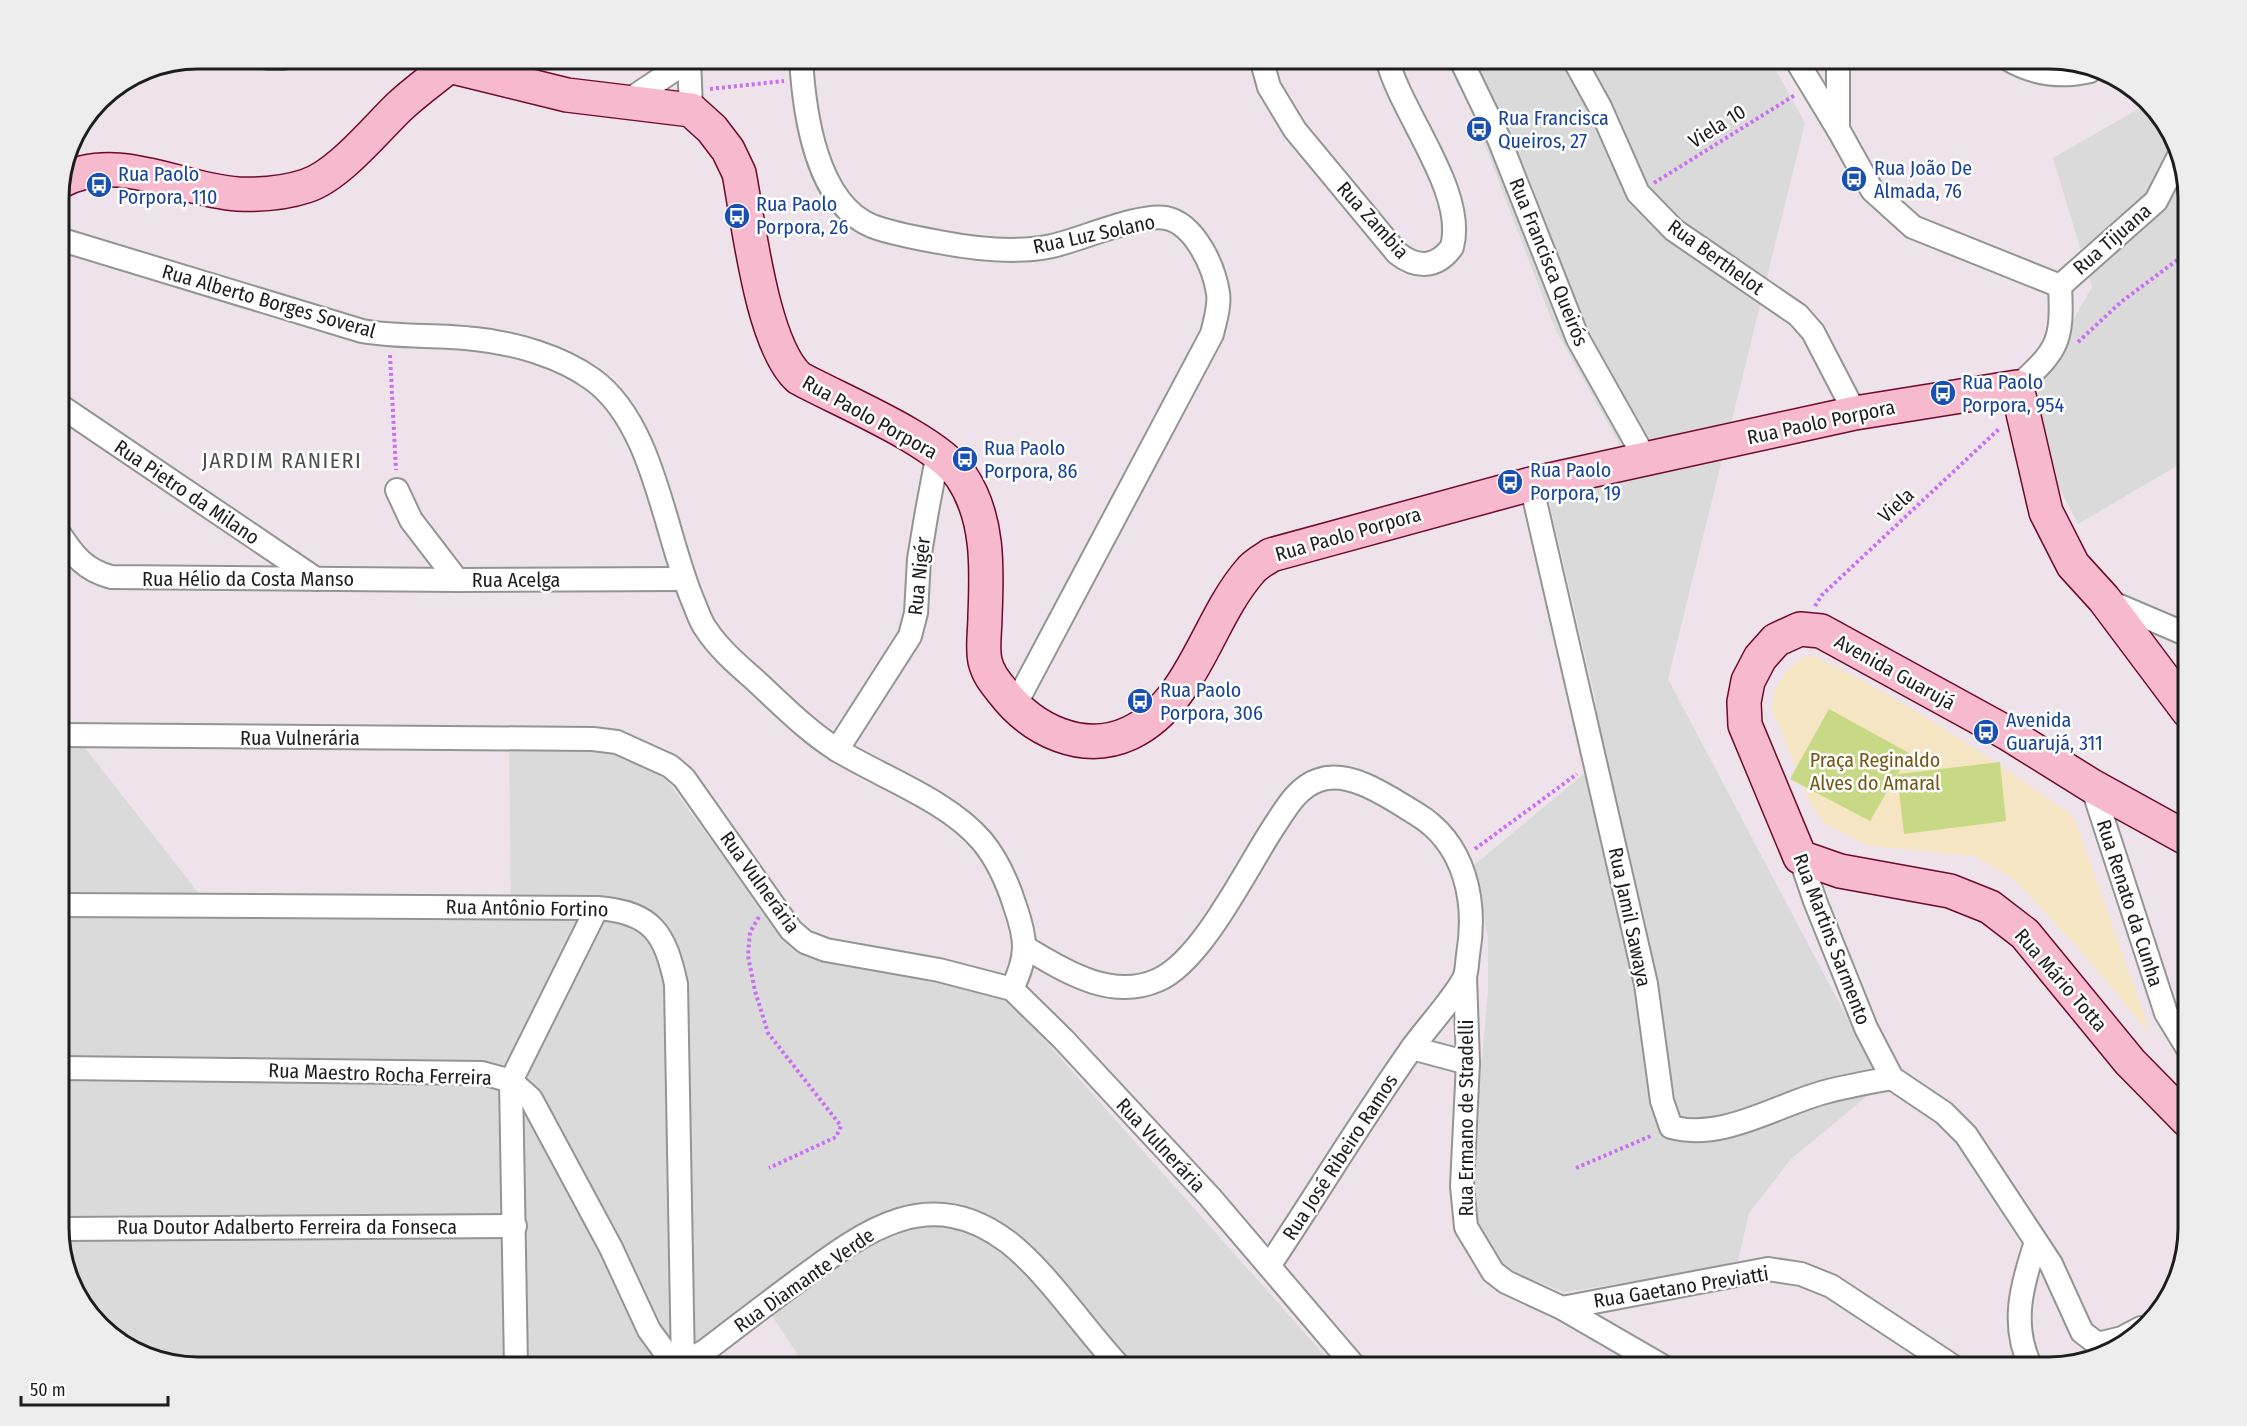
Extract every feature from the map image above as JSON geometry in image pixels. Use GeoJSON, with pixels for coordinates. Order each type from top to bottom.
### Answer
{"type":"FeatureCollection","features":[{"type":"Feature","properties":{"kind":"street"},"geometry":{"type":"LineString","coordinates":[[71,175],[77,172],[97,169],[139,173],[237,194],[277,193],[308,186],[331,171],[431,69]]}},
{"type":"Feature","properties":{"kind":"street"},"geometry":{"type":"LineString","coordinates":[[448,69],[567,95],[626,102],[691,100],[689,69]]}},
{"type":"Feature","properties":{"kind":"street"},"geometry":{"type":"LineString","coordinates":[[626,102],[674,69]]}},
{"type":"Feature","properties":{"kind":"street","name":"Rua Luz Solano"},"geometry":{"type":"LineString","coordinates":[[802,69],[812,133],[821,165],[835,196],[850,212],[872,226],[964,247],[1012,250],[1050,247],[1145,219],[1166,218],[1184,228],[1198,244],[1212,269],[1219,295],[1212,334],[1014,707]]}},
{"type":"Feature","properties":{"kind":"street","name":"Rua Zambia"},"geometry":{"type":"LineString","coordinates":[[1264,69],[1269,87],[1295,130],[1397,253],[1410,263],[1431,264],[1441,259],[1452,247],[1453,219],[1428,144],[1395,85],[1390,69]]}},
{"type":"Feature","properties":{"kind":"street","name":"Rua Francisca Queirós"},"geometry":{"type":"LineString","coordinates":[[1465,69],[1499,139],[1578,339],[1646,460]]}},
{"type":"Feature","properties":{"kind":"street","name":"Rua Berthelot"},"geometry":{"type":"LineString","coordinates":[[1579,69],[1600,107],[1638,193],[1674,230],[1798,315],[1813,332],[1855,413]]}},
{"type":"Feature","properties":{"kind":"street"},"geometry":{"type":"LineString","coordinates":[[1802,69],[1872,190],[1913,227],[2060,285],[2062,319],[2059,338],[2048,359],[2018,398],[2046,512],[2073,565],[2104,599],[2178,698]]}},
{"type":"Feature","properties":{"kind":"street"},"geometry":{"type":"LineString","coordinates":[[1838,69],[1838,129]]}},
{"type":"Feature","properties":{"kind":"street"},"geometry":{"type":"LineString","coordinates":[[2028,69],[2038,74],[2082,73]]}},
{"type":"Feature","properties":{"kind":"street","name":"Rua Paolo Porpora"},"geometry":{"type":"LineString","coordinates":[[691,100],[728,150],[739,173],[771,333],[789,370],[799,378],[908,434],[938,453],[959,474],[971,494],[978,513],[986,550],[985,662],[988,673],[1014,707],[1047,731],[1076,740],[1106,740],[1130,733],[1160,713],[1183,683],[1238,586],[1251,569],[1272,555],[1531,484],[1855,413],[2018,398]]}},
{"type":"Feature","properties":{"kind":"street","name":"Rua Tijuana"},"geometry":{"type":"LineString","coordinates":[[2060,285],[2156,201],[2174,165]]}},
{"type":"Feature","properties":{"kind":"street","name":"Rua Alberto Borges Soveral"},"geometry":{"type":"LineString","coordinates":[[69,242],[351,327],[389,336],[476,339],[537,352],[591,378],[612,397],[625,414],[644,456],[684,579],[705,628],[727,655],[806,726],[837,750],[956,816],[983,842],[999,868],[1013,899],[1026,948]]}},
{"type":"Feature","properties":{"kind":"street","name":"Rua Pietro da Milano"},"geometry":{"type":"LineString","coordinates":[[69,412],[316,579]]}},
{"type":"Feature","properties":{"kind":"street","name":"Rua Nigér"},"geometry":{"type":"LineString","coordinates":[[837,750],[910,636],[916,613],[927,511],[938,453]]}},
{"type":"Feature","properties":{"kind":"street","name":"Rua Jamil Sawaya"},"geometry":{"type":"LineString","coordinates":[[1531,484],[1646,984],[1662,1101],[1671,1127]]}},
{"type":"Feature","properties":{"kind":"street","name":"Rua Acelga"},"geometry":{"type":"LineString","coordinates":[[397,490],[411,520],[457,580],[684,579]]}},
{"type":"Feature","properties":{"kind":"street","name":"Rua Hélio da Costa Manso"},"geometry":{"type":"LineString","coordinates":[[69,548],[76,559],[93,572],[111,577],[457,580]]}},
{"type":"Feature","properties":{"kind":"street"},"geometry":{"type":"LineString","coordinates":[[2104,599],[2178,631]]}},
{"type":"Feature","properties":{"kind":"street","name":"Avenida Guarujá"},"geometry":{"type":"LineString","coordinates":[[1810,630],[2007,733],[2092,786],[2178,833]]}},
{"type":"Feature","properties":{"kind":"street","name":"Rua Martins Sarmento"},"geometry":{"type":"LineString","coordinates":[[1810,630],[1776,640],[1760,658],[1748,681],[1744,702],[1745,725],[1800,857],[1815,901],[1866,1028],[1892,1078],[1944,1113],[1966,1135],[2051,1264],[2071,1313],[2088,1338],[2095,1342],[2109,1342]]}},
{"type":"Feature","properties":{"kind":"street","name":"Rua Vulnerária"},"geometry":{"type":"LineString","coordinates":[[69,735],[593,739],[617,742],[670,766],[684,778],[774,906],[798,936],[826,950],[939,970],[1012,990],[1064,1040],[1210,1197],[1346,1357]]}},
{"type":"Feature","properties":{"kind":"street","name":"Rua José Ribeiro Ramos"},"geometry":{"type":"LineString","coordinates":[[1026,948],[1070,974],[1097,984],[1117,987],[1157,981],[1178,967],[1203,938],[1293,797],[1317,780],[1331,777],[1350,780],[1419,816],[1440,836],[1458,861],[1467,880],[1472,905],[1473,928],[1465,977],[1412,1048],[1269,1266]]}},
{"type":"Feature","properties":{"kind":"street","name":"Rua Renato da Cunha"},"geometry":{"type":"LineString","coordinates":[[2092,786],[2166,1013],[2178,1033]]}},
{"type":"Feature","properties":{"kind":"street","name":"Rua Mário Totta"},"geometry":{"type":"LineString","coordinates":[[1800,857],[1840,871],[1950,891],[1990,907],[2025,934],[2130,1062],[2178,1111]]}},
{"type":"Feature","properties":{"kind":"street","name":"Rua Antônio Fortino"},"geometry":{"type":"LineString","coordinates":[[69,905],[597,908],[620,909],[641,919],[656,930],[668,949],[676,984],[683,1357]]}},
{"type":"Feature","properties":{"kind":"street"},"geometry":{"type":"LineString","coordinates":[[516,1357],[511,1082],[597,908]]}},
{"type":"Feature","properties":{"kind":"street"},"geometry":{"type":"LineString","coordinates":[[1012,990],[1020,972],[1026,948]]}},
{"type":"Feature","properties":{"kind":"street","name":"Rua Ermano de Stradelli"},"geometry":{"type":"LineString","coordinates":[[1465,977],[1468,1063],[1462,1186],[1466,1227],[1494,1272],[1506,1282],[1562,1308],[1646,1357]]}},
{"type":"Feature","properties":{"kind":"street"},"geometry":{"type":"LineString","coordinates":[[1412,1048],[1468,1063]]}},
{"type":"Feature","properties":{"kind":"street","name":"Rua Maestro Rocha Ferreira"},"geometry":{"type":"LineString","coordinates":[[69,1068],[482,1073],[511,1082],[531,1099],[611,1248],[649,1330],[665,1355],[670,1357]]}},
{"type":"Feature","properties":{"kind":"street"},"geometry":{"type":"LineString","coordinates":[[1671,1127],[1687,1131],[1706,1130],[1750,1119],[1824,1092],[1892,1078]]}},
{"type":"Feature","properties":{"kind":"street","name":"Rua Diamante Verde"},"geometry":{"type":"LineString","coordinates":[[695,1357],[820,1264],[873,1228],[905,1217],[933,1214],[955,1216],[985,1226],[1009,1243],[1046,1281],[1111,1357]]}},
{"type":"Feature","properties":{"kind":"street","name":"Rua Doutor Adalberto Ferreira da Fonseca"},"geometry":{"type":"LineString","coordinates":[[69,1228],[515,1226]]}},
{"type":"Feature","properties":{"kind":"street"},"geometry":{"type":"LineString","coordinates":[[2027,1357],[2023,1346],[2019,1308],[2024,1279],[2036,1242]]}},
{"type":"Feature","properties":{"kind":"street","name":"Rua Gaetano Previatti"},"geometry":{"type":"LineString","coordinates":[[1562,1308],[1768,1269],[1801,1274],[1831,1286],[1938,1357]]}},
{"type":"Feature","properties":{"kind":"path"},"geometry":{"type":"LineString","coordinates":[[691,100],[802,69]]}},
{"type":"Feature","properties":{"kind":"path","name":"Viela 10"},"geometry":{"type":"LineString","coordinates":[[1638,193],[1811,85]]}},
{"type":"Feature","properties":{"kind":"path"},"geometry":{"type":"LineString","coordinates":[[2073,347],[2121,302],[2178,259]]}},
{"type":"Feature","properties":{"kind":"path"},"geometry":{"type":"LineString","coordinates":[[389,336],[397,490]]}},
{"type":"Feature","properties":{"kind":"path","name":"Viela"},"geometry":{"type":"LineString","coordinates":[[1810,630],[1822,595],[2018,398]]}},
{"type":"Feature","properties":{"kind":"path"},"geometry":{"type":"LineString","coordinates":[[1458,861],[1595,761]]}},
{"type":"Feature","properties":{"kind":"path"},"geometry":{"type":"LineString","coordinates":[[769,1168],[836,1137],[841,1126],[768,1033],[755,991],[748,956],[750,932],[757,918],[774,906]]}},
{"type":"Feature","properties":{"kind":"path"},"geometry":{"type":"LineString","coordinates":[[1576,1168],[1671,1127]]}},
{"type":"Feature","properties":{"kind":"shaded area"},"geometry":{"type":"Polygon","coordinates":[[[1456,69],[1775,69],[1805,123],[1668,679],[1882,1084],[1791,1159],[1749,1213],[1738,1261],[1702,1271],[1564,1292],[1500,1267],[1468,1216],[1488,990],[1488,937],[1473,866],[1586,772],[1596,702],[1549,501],[1630,463],[1555,329],[1456,69]]]}},
{"type":"Feature","properties":{"kind":"shaded area"},"geometry":{"type":"Polygon","coordinates":[[[2141,108],[2165,141],[2174,164],[2177,181],[2178,465],[2078,524],[2041,453],[2036,385],[2092,287],[2053,158],[2141,108]]]}},
{"type":"Feature","properties":{"kind":"shaded area"},"geometry":{"type":"Polygon","coordinates":[[[69,742],[82,744],[204,900],[511,899],[509,744],[602,745],[665,778],[788,944],[1009,1000],[1326,1357],[799,1357],[768,1310],[706,1357],[198,1357],[164,1353],[141,1344],[113,1325],[86,1293],[76,1270],[69,1237],[69,742]]]}},
{"type":"Feature","properties":{"kind":"green space","name":"Praça Reginaldo Alves do Amaral"},"geometry":{"type":"Polygon","coordinates":[[[1812,655],[1911,709],[2069,813],[2076,823],[2151,1035],[2082,952],[2016,881],[1975,856],[1869,846],[1825,824],[1811,805],[1772,709],[1775,689],[1786,672],[1802,658],[1812,655]]]}},
{"type":"Feature","properties":{"kind":"green space"},"geometry":{"type":"Polygon","coordinates":[[[1829,709],[1909,753],[1898,774],[2000,762],[2006,821],[1904,834],[1897,774],[1870,821],[1790,779],[1829,709]]]}},
{"type":"Feature","properties":{"kind":"place","name":"Rua Francisca Queiros, 27"},"geometry":{"type":"Point","coordinates":[1479,129]}},
{"type":"Feature","properties":{"kind":"place","name":"Rua João De Almada, 76"},"geometry":{"type":"Point","coordinates":[1854,179]}},
{"type":"Feature","properties":{"kind":"place","name":"Rua Paolo Porpora, 110"},"geometry":{"type":"Point","coordinates":[99,185]}},
{"type":"Feature","properties":{"kind":"place","name":"Rua Paolo Porpora, 26"},"geometry":{"type":"Point","coordinates":[737,216]}},
{"type":"Feature","properties":{"kind":"place","name":"Rua Paolo Porpora, 954"},"geometry":{"type":"Point","coordinates":[1943,393]}},
{"type":"Feature","properties":{"kind":"place","name":"Rua Paolo Porpora, 86"},"geometry":{"type":"Point","coordinates":[965,459]}},
{"type":"Feature","properties":{"kind":"place","name":"Rua Paolo Porpora, 19"},"geometry":{"type":"Point","coordinates":[1510,482]}},
{"type":"Feature","properties":{"kind":"place","name":"Rua Paolo Porpora, 306"},"geometry":{"type":"Point","coordinates":[1140,701]}},
{"type":"Feature","properties":{"kind":"place","name":"Avenida Guarujá, 311"},"geometry":{"type":"Point","coordinates":[1986,732]}},
{"type":"Feature","properties":{"kind":"district","name":"JARDIM RANIERI"},"geometry":{"type":"Point","coordinates":[282,460]}}]}
